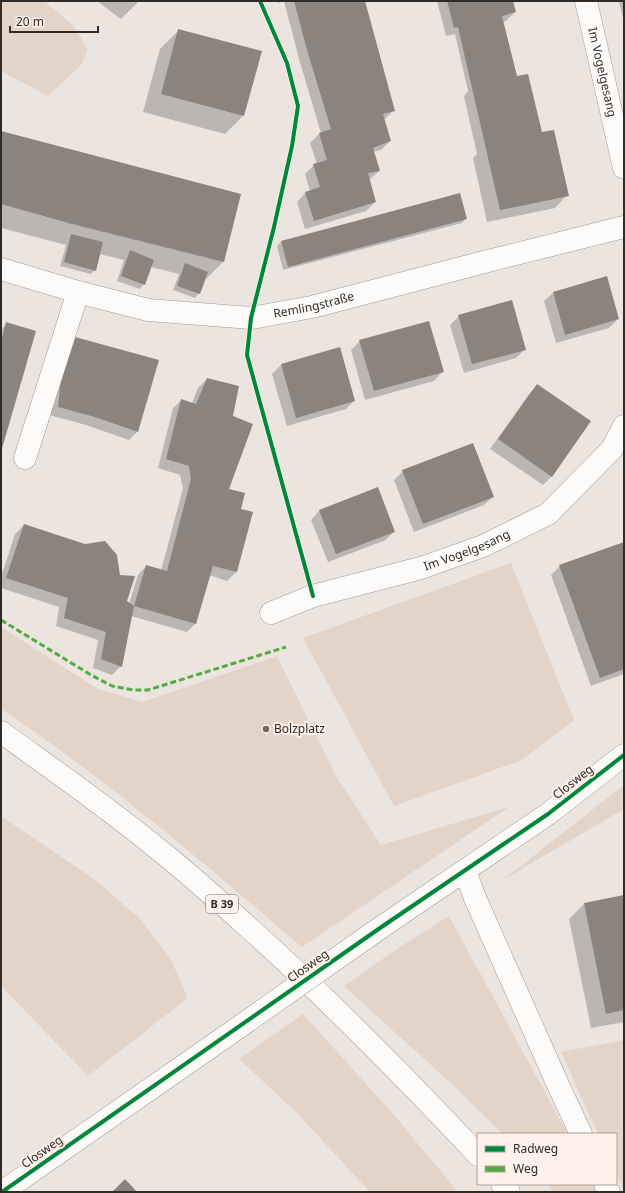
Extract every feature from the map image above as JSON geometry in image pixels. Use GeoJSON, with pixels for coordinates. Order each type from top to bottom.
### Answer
{"type":"FeatureCollection","features":[{"type":"Feature","properties":{"kind":"street","name":"Im Vogelgesang"},"geometry":{"type":"LineString","coordinates":[[586,1],[624,168]]}},
{"type":"Feature","properties":{"kind":"street","name":"Remlingstraße"},"geometry":{"type":"LineString","coordinates":[[1,269],[78,292],[148,310],[251,318],[312,307],[624,227]]}},
{"type":"Feature","properties":{"kind":"street"},"geometry":{"type":"LineString","coordinates":[[25,458],[78,292]]}},
{"type":"Feature","properties":{"kind":"street","name":"Im Vogelgesang"},"geometry":{"type":"LineString","coordinates":[[271,613],[313,596],[421,568],[483,546],[548,514],[612,449],[624,426]]}},
{"type":"Feature","properties":{"kind":"street","name":"B 39"},"geometry":{"type":"LineString","coordinates":[[1,732],[147,840],[206,890],[340,1013],[425,1098],[477,1154]]}},
{"type":"Feature","properties":{"kind":"street","name":"Closweg"},"geometry":{"type":"LineString","coordinates":[[2,1192],[380,928],[548,814],[624,755]]}},
{"type":"Feature","properties":{"kind":"street"},"geometry":{"type":"LineString","coordinates":[[465,870],[482,912],[581,1133]]}},
{"type":"Feature","properties":{"kind":"shaded area"},"geometry":{"type":"Polygon","coordinates":[[[44,1],[73,25],[88,50],[81,65],[48,96],[1,71],[1,2],[44,1]]]}},
{"type":"Feature","properties":{"kind":"shaded area"},"geometry":{"type":"Polygon","coordinates":[[[511,563],[574,720],[522,760],[394,806],[303,638],[511,563]]]}},
{"type":"Feature","properties":{"kind":"shaded area"},"geometry":{"type":"Polygon","coordinates":[[[1,627],[98,689],[142,702],[277,656],[337,778],[381,845],[509,807],[302,947],[118,794],[80,764],[1,709],[1,627]]]}},
{"type":"Feature","properties":{"kind":"shaded area"},"geometry":{"type":"Polygon","coordinates":[[[624,785],[624,809],[503,880],[624,785]]]}},
{"type":"Feature","properties":{"kind":"shaded area"},"geometry":{"type":"Polygon","coordinates":[[[1,816],[94,879],[139,918],[170,958],[188,998],[88,1076],[1,986],[1,816]]]}},
{"type":"Feature","properties":{"kind":"shaded area"},"geometry":{"type":"Polygon","coordinates":[[[449,916],[567,1133],[502,1133],[454,1086],[344,986],[397,949],[449,916]]]}},
{"type":"Feature","properties":{"kind":"shaded area"},"geometry":{"type":"Polygon","coordinates":[[[303,1014],[394,1115],[458,1192],[370,1192],[296,1112],[239,1059],[303,1014]]]}},
{"type":"Feature","properties":{"kind":"shaded area"},"geometry":{"type":"Polygon","coordinates":[[[624,1040],[624,1191],[617,1175],[617,1133],[598,1133],[561,1052],[624,1040]]]}},
{"type":"Feature","properties":{"kind":"shaded area"},"geometry":{"type":"Polygon","coordinates":[[[548,1185],[592,1185],[595,1192],[554,1192],[548,1185]]]}},
{"type":"Feature","properties":{"kind":"building"},"geometry":{"type":"Polygon","coordinates":[[[294,1],[365,1],[395,111],[383,114],[391,141],[373,148],[380,171],[368,173],[376,202],[314,221],[305,192],[320,187],[313,164],[327,160],[319,133],[331,129],[294,1]]]}},
{"type":"Feature","properties":{"kind":"building"},"geometry":{"type":"Polygon","coordinates":[[[447,1],[513,1],[516,12],[502,16],[517,76],[528,74],[542,132],[554,130],[569,196],[500,210],[458,27],[454,28],[447,1]]]}},
{"type":"Feature","properties":{"kind":"building"},"geometry":{"type":"Polygon","coordinates":[[[178,29],[262,51],[244,116],[161,94],[178,29]]]}},
{"type":"Feature","properties":{"kind":"building"},"geometry":{"type":"Polygon","coordinates":[[[1,131],[241,194],[224,262],[72,224],[1,204],[1,131]]]}},
{"type":"Feature","properties":{"kind":"building"},"geometry":{"type":"Polygon","coordinates":[[[460,193],[467,219],[288,267],[281,241],[460,193]]]}},
{"type":"Feature","properties":{"kind":"building"},"geometry":{"type":"Polygon","coordinates":[[[71,234],[103,242],[96,271],[64,262],[71,234]]]}},
{"type":"Feature","properties":{"kind":"building"},"geometry":{"type":"Polygon","coordinates":[[[130,250],[154,260],[145,285],[121,276],[130,250]]]}},
{"type":"Feature","properties":{"kind":"building"},"geometry":{"type":"Polygon","coordinates":[[[185,263],[208,272],[200,294],[177,286],[185,263]]]}},
{"type":"Feature","properties":{"kind":"building"},"geometry":{"type":"Polygon","coordinates":[[[607,276],[619,319],[565,335],[553,292],[607,276]]]}},
{"type":"Feature","properties":{"kind":"building"},"geometry":{"type":"Polygon","coordinates":[[[512,300],[526,350],[472,364],[458,315],[512,300]]]}},
{"type":"Feature","properties":{"kind":"building"},"geometry":{"type":"Polygon","coordinates":[[[429,321],[444,372],[374,391],[359,340],[429,321]]]}},
{"type":"Feature","properties":{"kind":"building"},"geometry":{"type":"Polygon","coordinates":[[[6,322],[36,331],[1,452],[1,342],[6,322]]]}},
{"type":"Feature","properties":{"kind":"building"},"geometry":{"type":"Polygon","coordinates":[[[75,337],[159,360],[138,432],[95,417],[58,407],[62,369],[75,337]]]}},
{"type":"Feature","properties":{"kind":"building"},"geometry":{"type":"Polygon","coordinates":[[[340,347],[355,401],[296,418],[281,364],[340,347]]]}},
{"type":"Feature","properties":{"kind":"building"},"geometry":{"type":"Polygon","coordinates":[[[207,378],[239,386],[233,416],[253,424],[229,489],[245,493],[241,509],[253,512],[237,572],[213,566],[196,624],[134,606],[146,565],[167,571],[191,479],[189,466],[166,459],[181,399],[196,404],[207,378]]]}},
{"type":"Feature","properties":{"kind":"building"},"geometry":{"type":"Polygon","coordinates":[[[537,384],[591,421],[552,477],[498,439],[537,384]]]}},
{"type":"Feature","properties":{"kind":"building"},"geometry":{"type":"Polygon","coordinates":[[[473,443],[494,497],[423,524],[402,470],[473,443]]]}},
{"type":"Feature","properties":{"kind":"building"},"geometry":{"type":"Polygon","coordinates":[[[378,487],[395,532],[336,554],[319,510],[378,487]]]}},
{"type":"Feature","properties":{"kind":"building"},"geometry":{"type":"Polygon","coordinates":[[[24,524],[85,544],[105,541],[117,555],[120,575],[135,576],[127,601],[134,606],[122,667],[101,659],[106,632],[64,618],[68,598],[6,578],[24,524]]]}},
{"type":"Feature","properties":{"kind":"building"},"geometry":{"type":"Polygon","coordinates":[[[624,542],[624,669],[600,678],[559,565],[624,542]]]}},
{"type":"Feature","properties":{"kind":"building"},"geometry":{"type":"Polygon","coordinates":[[[624,895],[624,1010],[606,1014],[584,903],[624,895]]]}},
{"type":"Feature","properties":{"kind":"building"},"geometry":{"type":"Polygon","coordinates":[[[125,1179],[137,1192],[112,1192],[125,1179]]]}},
{"type":"Feature","properties":{"kind":"marked path"},"geometry":{"type":"LineString","coordinates":[[1,620],[91,675],[112,686],[133,690],[148,690],[286,647]]}},
{"type":"Feature","properties":{"kind":"cycle path"},"geometry":{"type":"LineString","coordinates":[[260,1],[287,63],[298,106],[292,146],[274,227],[251,318],[247,355],[313,596]]}},
{"type":"Feature","properties":{"kind":"cycle path"},"geometry":{"type":"LineString","coordinates":[[2,1192],[380,928],[548,814],[624,755]]}},
{"type":"Feature","properties":{"kind":"place","name":"Bolzplatz"},"geometry":{"type":"Point","coordinates":[266,729]}}]}
